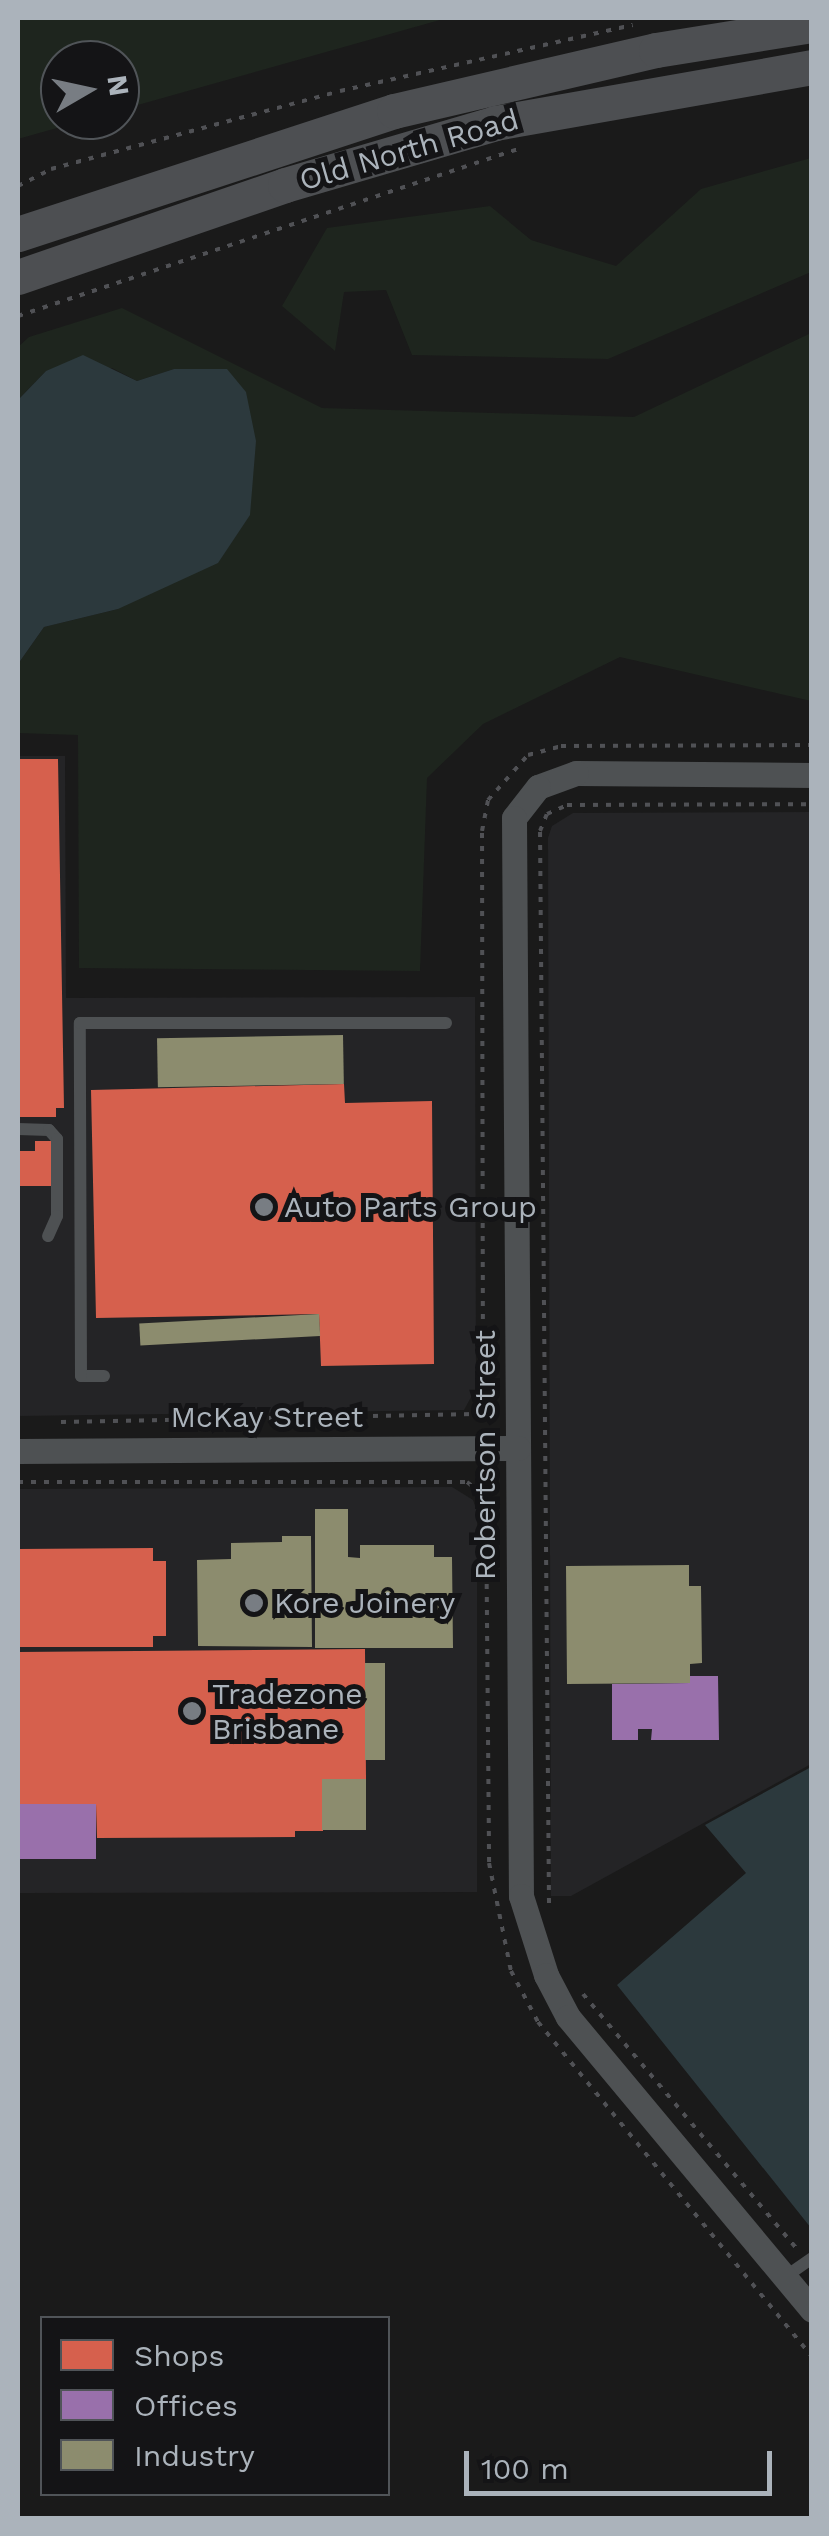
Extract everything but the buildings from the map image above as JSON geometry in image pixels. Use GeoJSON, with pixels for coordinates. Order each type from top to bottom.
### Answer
{"type":"FeatureCollection","features":[{"type":"Feature","properties":{"kind":"main road","name":"Old North Road"},"geometry":{"type":"LineString","coordinates":[[18,234],[394,111],[656,50],[812,25]]}},
{"type":"Feature","properties":{"kind":"main road","name":"Old North Road"},"geometry":{"type":"LineString","coordinates":[[18,276],[302,180],[494,124],[812,68]]}},
{"type":"Feature","properties":{"kind":"street","name":"Robertson Street"},"geometry":{"type":"LineString","coordinates":[[812,775],[576,774],[538,787],[514,818],[516,1860],[532,1935],[568,2017],[812,2310]]}},
{"type":"Feature","properties":{"kind":"street","name":"McKay Street"},"geometry":{"type":"LineString","coordinates":[[18,1450],[518,1448]]}},
{"type":"Feature","properties":{"kind":"lane"},"geometry":{"type":"LineString","coordinates":[[104,1376],[81,1376],[80,1023],[446,1022]]}},
{"type":"Feature","properties":{"kind":"lane"},"geometry":{"type":"LineString","coordinates":[[18,1130],[50,1130],[57,1139],[57,1216],[48,1236]]}},
{"type":"Feature","properties":{"kind":"lane"},"geometry":{"type":"LineString","coordinates":[[785,2277],[810,2260]]}},
{"type":"Feature","properties":{"kind":"path"},"geometry":{"type":"LineString","coordinates":[[18,186],[51,169],[340,91],[650,23]]}},
{"type":"Feature","properties":{"kind":"path"},"geometry":{"type":"LineString","coordinates":[[18,316],[537,144]]}},
{"type":"Feature","properties":{"kind":"path"},"geometry":{"type":"LineString","coordinates":[[61,1422],[476,1414],[482,1398],[482,831],[488,800],[528,755],[561,746],[812,744]]}},
{"type":"Feature","properties":{"kind":"path"},"geometry":{"type":"LineString","coordinates":[[549,1918],[540,831],[547,814],[567,806],[812,804]]}},
{"type":"Feature","properties":{"kind":"path"},"geometry":{"type":"LineString","coordinates":[[465,1414],[466,1426]]}},
{"type":"Feature","properties":{"kind":"path"},"geometry":{"type":"LineString","coordinates":[[467,1474],[467,1482],[486,1506],[489,1863]]}},
{"type":"Feature","properties":{"kind":"path"},"geometry":{"type":"LineString","coordinates":[[18,1482],[467,1482]]}},
{"type":"Feature","properties":{"kind":"path"},"geometry":{"type":"LineString","coordinates":[[575,1984],[810,2260]]}},
{"type":"Feature","properties":{"kind":"shaded area"},"geometry":{"type":"Polygon","coordinates":[[[18,18],[447,18],[140,104],[140,40],[40,40],[40,133],[18,139],[18,18]]]}},
{"type":"Feature","properties":{"kind":"shaded area"},"geometry":{"type":"Polygon","coordinates":[[[811,158],[811,272],[608,359],[412,355],[386,290],[344,292],[335,351],[282,306],[327,228],[490,206],[531,240],[616,266],[701,189],[811,158]]]}},
{"type":"Feature","properties":{"kind":"shaded area"},"geometry":{"type":"Polygon","coordinates":[[[122,308],[322,408],[634,417],[811,333],[811,701],[620,657],[483,724],[427,778],[420,971],[79,968],[78,735],[18,733],[18,664],[44,627],[118,609],[174,369],[137,381],[112,368],[46,371],[18,400],[18,347],[29,337],[122,308]]]}},
{"type":"Feature","properties":{"kind":"shaded area"},"geometry":{"type":"Polygon","coordinates":[[[83,355],[137,381],[174,369],[227,369],[246,392],[256,441],[250,515],[218,563],[118,609],[44,627],[18,664],[18,400],[46,371],[83,355]]]}},
{"type":"Feature","properties":{"kind":"shaded area"},"geometry":{"type":"Polygon","coordinates":[[[18,756],[65,756],[66,998],[475,997],[476,1388],[464,1410],[18,1416],[18,756]]]}},
{"type":"Feature","properties":{"kind":"shaded area"},"geometry":{"type":"Polygon","coordinates":[[[811,812],[811,1764],[571,1896],[551,1896],[548,838],[552,826],[573,813],[811,812]]]}},
{"type":"Feature","properties":{"kind":"shaded area"},"geometry":{"type":"Polygon","coordinates":[[[452,1487],[473,1500],[477,1512],[477,1892],[18,1893],[18,1489],[452,1487]]]}},
{"type":"Feature","properties":{"kind":"shaded area"},"geometry":{"type":"Polygon","coordinates":[[[811,1767],[811,2228],[617,1985],[746,1873],[705,1825],[811,1767]]]}},
{"type":"Feature","properties":{"kind":"place","name":"Auto Parts Group"},"geometry":{"type":"Point","coordinates":[264,1207]}},
{"type":"Feature","properties":{"kind":"place","name":"Kore Joinery"},"geometry":{"type":"Point","coordinates":[254,1603]}},
{"type":"Feature","properties":{"kind":"place","name":"Tradezone Brisbane"},"geometry":{"type":"Point","coordinates":[192,1711]}}]}
